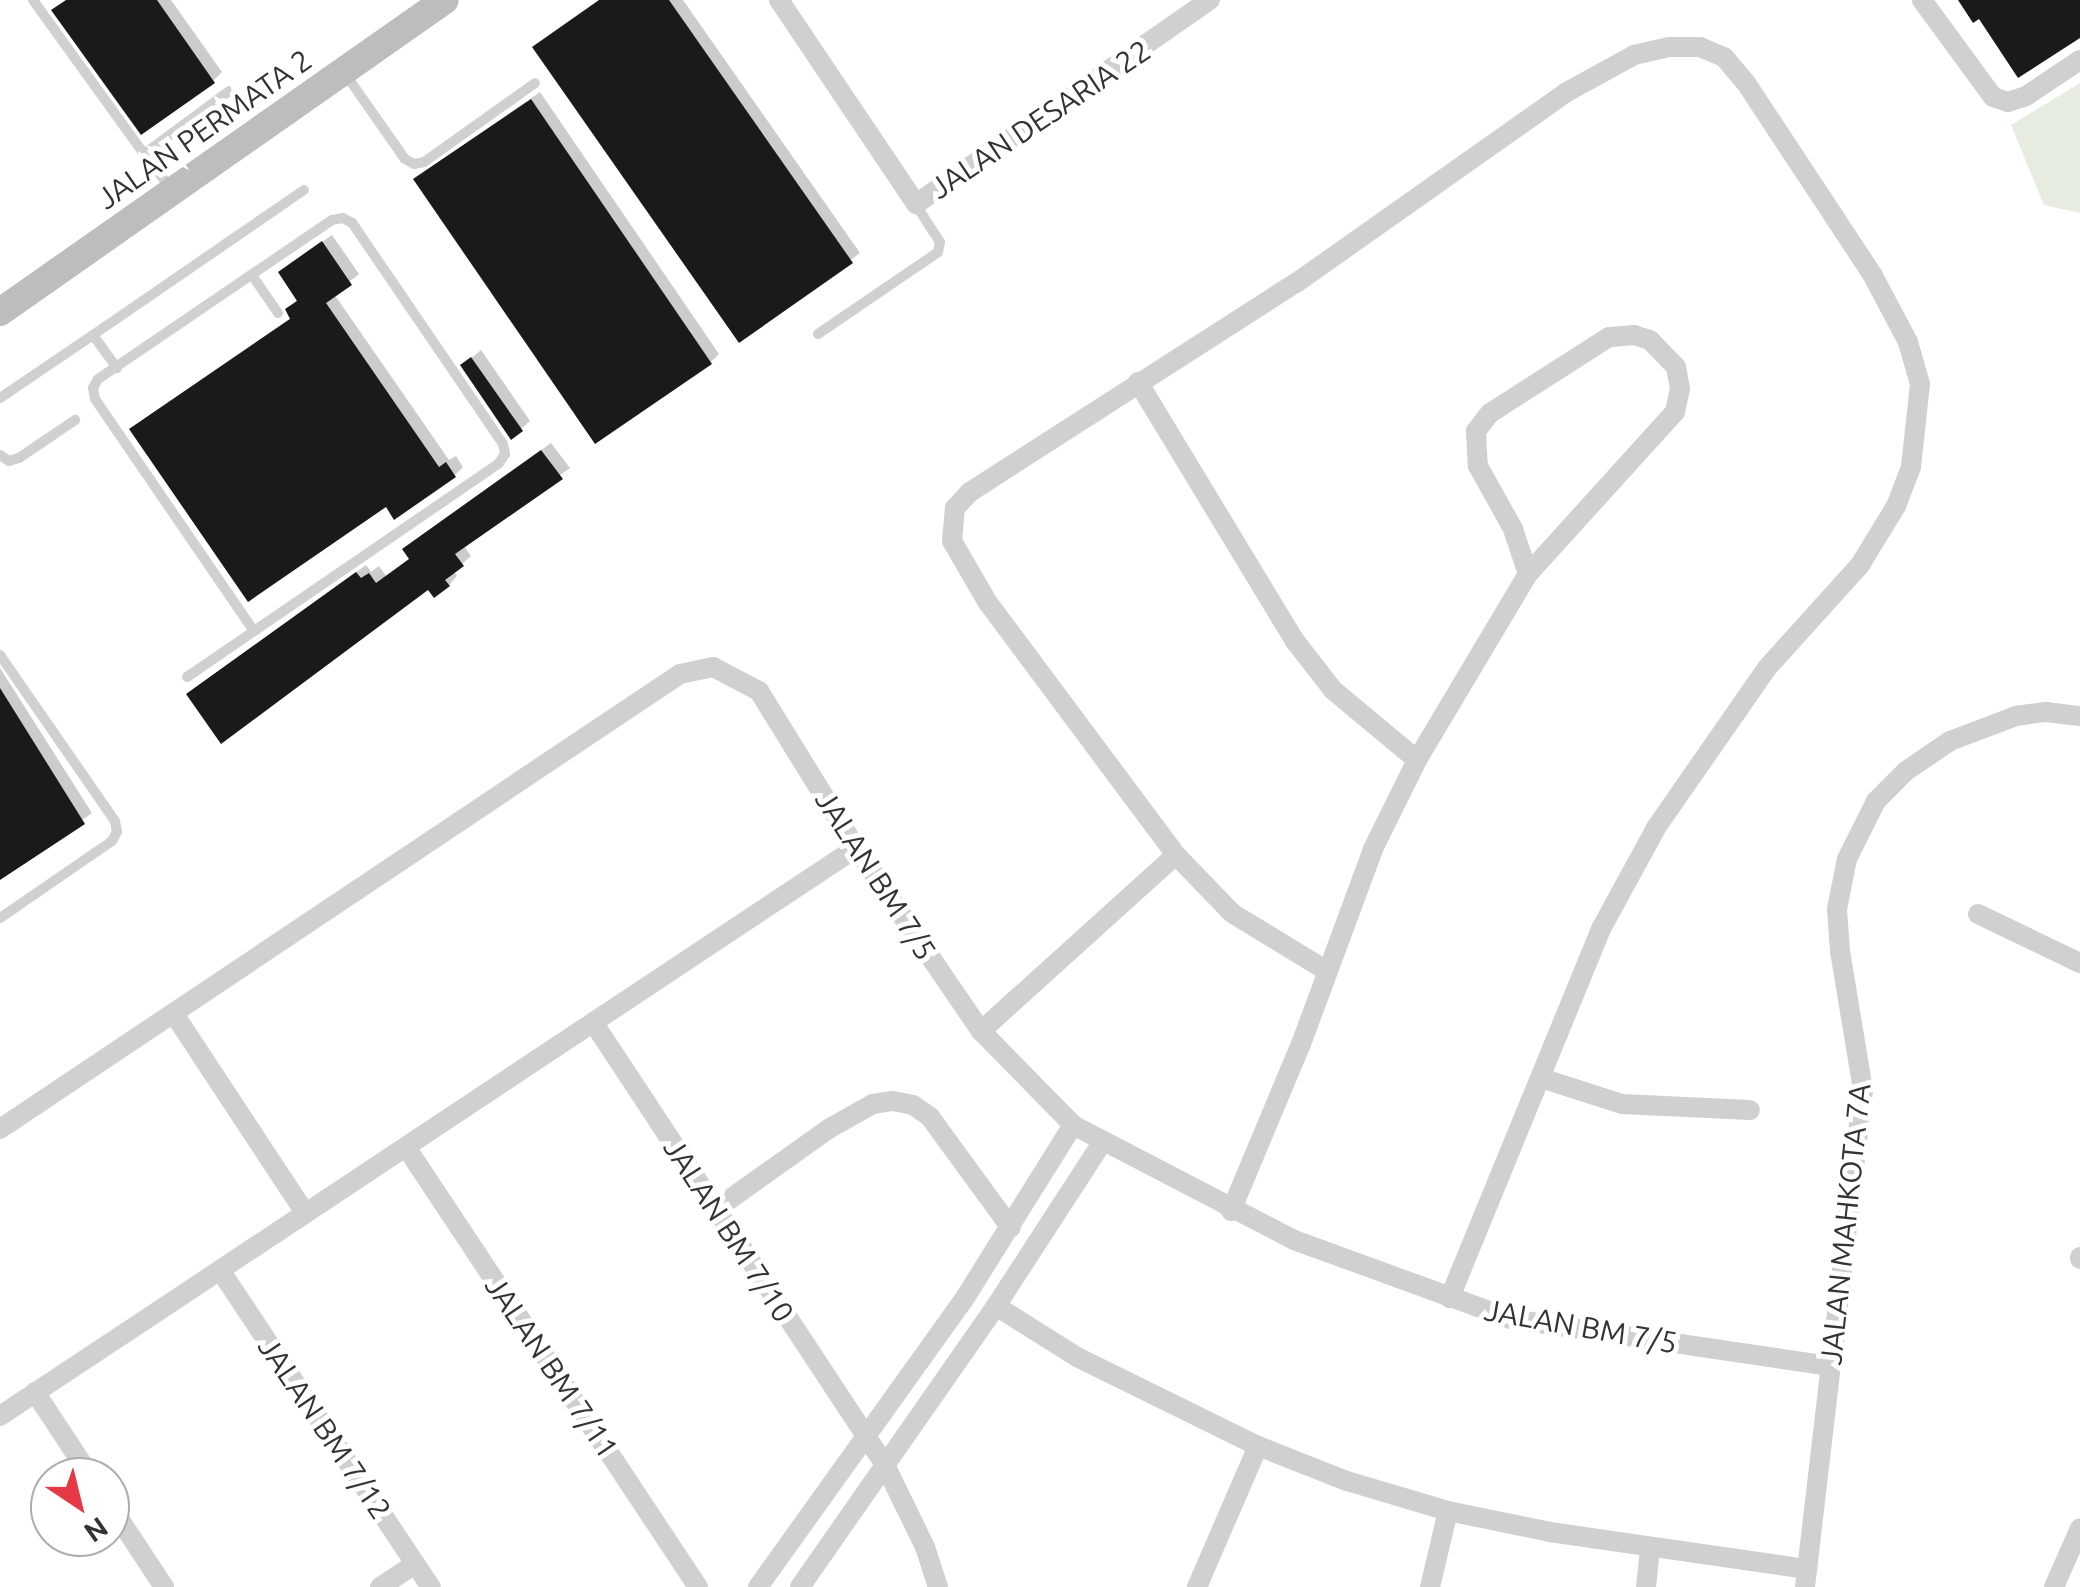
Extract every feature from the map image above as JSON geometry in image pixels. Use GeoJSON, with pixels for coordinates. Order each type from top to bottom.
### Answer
{"type":"FeatureCollection","features":[{"type":"Feature","properties":{"kind":"street","name":"JALAN PERMATA 2"},"geometry":{"type":"LineString","coordinates":[[0,312],[445,0]]}},
{"type":"Feature","properties":{"kind":"street"},"geometry":{"type":"LineString","coordinates":[[779,0],[916,204]]}},
{"type":"Feature","properties":{"kind":"street","name":"JALAN DESARIA 22"},"geometry":{"type":"LineString","coordinates":[[916,204],[1210,0]]}},
{"type":"Feature","properties":{"kind":"street"},"geometry":{"type":"LineString","coordinates":[[1922,0],[1994,96],[2008,102],[2026,96],[2080,60]]}},
{"type":"Feature","properties":{"kind":"street"},"geometry":{"type":"LineString","coordinates":[[1326,971],[1232,913],[1176,855],[988,603],[950,530],[955,508],[970,492],[1296,282],[1565,93],[1634,55],[1669,46],[1700,47],[1724,57],[1746,83],[1872,274],[1908,342],[1920,384],[1911,466],[1896,506],[1860,564],[1767,668],[1656,828],[1600,929],[1450,1298]]}},
{"type":"Feature","properties":{"kind":"street"},"geometry":{"type":"LineString","coordinates":[[1231,1211],[1373,849],[1417,760],[1528,574],[1675,412],[1680,389],[1676,367],[1650,340],[1626,334],[1610,337],[1490,413],[1476,432],[1474,454],[1513,529],[1528,574]]}},
{"type":"Feature","properties":{"kind":"street"},"geometry":{"type":"LineString","coordinates":[[1138,382],[1295,641],[1334,690],[1417,760]]}},
{"type":"Feature","properties":{"kind":"street","name":"JALAN BM 7/5"},"geometry":{"type":"LineString","coordinates":[[0,1129],[696,667],[721,670],[759,691],[856,848],[981,1030],[1073,1125],[1231,1211],[1294,1240],[1511,1319],[1830,1366]]}},
{"type":"Feature","properties":{"kind":"street","name":"JALAN MAHKOTA 7A"},"geometry":{"type":"LineString","coordinates":[[1806,1578],[1863,1090],[1838,909],[1859,828],[1876,801],[1906,770],[1950,742],[2016,716],[2046,712],[2080,716]]}},
{"type":"Feature","properties":{"kind":"street"},"geometry":{"type":"LineString","coordinates":[[0,1416],[856,848]]}},
{"type":"Feature","properties":{"kind":"street"},"geometry":{"type":"LineString","coordinates":[[981,1030],[1176,855]]}},
{"type":"Feature","properties":{"kind":"street"},"geometry":{"type":"LineString","coordinates":[[1978,914],[2080,963]]}},
{"type":"Feature","properties":{"kind":"street"},"geometry":{"type":"LineString","coordinates":[[174,1014],[306,1213]]}},
{"type":"Feature","properties":{"kind":"street","name":"JALAN BM 7/10"},"geometry":{"type":"LineString","coordinates":[[592,1022],[884,1465],[925,1547],[938,1587]]}},
{"type":"Feature","properties":{"kind":"street"},"geometry":{"type":"LineString","coordinates":[[1540,1078],[1622,1104],[1750,1110]]}},
{"type":"Feature","properties":{"kind":"street"},"geometry":{"type":"LineString","coordinates":[[716,1209],[830,1128],[873,1104],[893,1100],[913,1105],[930,1117],[1011,1228]]}},
{"type":"Feature","properties":{"kind":"street"},"geometry":{"type":"LineString","coordinates":[[758,1587],[1011,1228],[1073,1125]]}},
{"type":"Feature","properties":{"kind":"street"},"geometry":{"type":"LineString","coordinates":[[800,1587],[996,1306],[1102,1142]]}},
{"type":"Feature","properties":{"kind":"street","name":"JALAN BM 7/11"},"geometry":{"type":"LineString","coordinates":[[406,1146],[698,1587]]}},
{"type":"Feature","properties":{"kind":"street","name":"JALAN BM 7/12"},"geometry":{"type":"LineString","coordinates":[[220,1270],[431,1587]]}},
{"type":"Feature","properties":{"kind":"street"},"geometry":{"type":"LineString","coordinates":[[996,1306],[1078,1357],[1258,1446],[1346,1481],[1448,1511],[1806,1578]]}},
{"type":"Feature","properties":{"kind":"street"},"geometry":{"type":"LineString","coordinates":[[35,1392],[79,1457]]}},
{"type":"Feature","properties":{"kind":"street"},"geometry":{"type":"LineString","coordinates":[[1197,1587],[1258,1446]]}},
{"type":"Feature","properties":{"kind":"street"},"geometry":{"type":"LineString","coordinates":[[1430,1587],[1448,1511]]}},
{"type":"Feature","properties":{"kind":"street"},"geometry":{"type":"LineString","coordinates":[[2054,1587],[2080,1528]]}},
{"type":"Feature","properties":{"kind":"street"},"geometry":{"type":"LineString","coordinates":[[130,1535],[164,1587]]}},
{"type":"Feature","properties":{"kind":"street"},"geometry":{"type":"LineString","coordinates":[[1646,1587],[1650,1548]]}},
{"type":"Feature","properties":{"kind":"street"},"geometry":{"type":"LineString","coordinates":[[380,1587],[415,1564]]}},
{"type":"Feature","properties":{"kind":"lane"},"geometry":{"type":"LineString","coordinates":[[32,0],[173,191]]}},
{"type":"Feature","properties":{"kind":"lane"},"geometry":{"type":"LineString","coordinates":[[343,72],[405,158],[414,164],[424,162],[535,83]]}},
{"type":"Feature","properties":{"kind":"lane"},"geometry":{"type":"LineString","coordinates":[[144,154],[229,91]]}},
{"type":"Feature","properties":{"kind":"lane"},"geometry":{"type":"LineString","coordinates":[[0,398],[304,190]]}},
{"type":"Feature","properties":{"kind":"lane"},"geometry":{"type":"LineString","coordinates":[[818,334],[938,252],[940,242],[916,204]]}},
{"type":"Feature","properties":{"kind":"lane"},"geometry":{"type":"LineString","coordinates":[[187,677],[499,464],[505,449],[352,223],[342,218],[332,220],[98,380],[92,388],[95,399],[254,631]]}},
{"type":"Feature","properties":{"kind":"lane"},"geometry":{"type":"LineString","coordinates":[[252,275],[278,314]]}},
{"type":"Feature","properties":{"kind":"lane"},"geometry":{"type":"LineString","coordinates":[[93,335],[118,368]]}},
{"type":"Feature","properties":{"kind":"lane"},"geometry":{"type":"LineString","coordinates":[[0,455],[8,461],[19,458],[74,420]]}},
{"type":"Feature","properties":{"kind":"lane"},"geometry":{"type":"LineString","coordinates":[[0,656],[115,821],[118,832],[0,918]]}},
{"type":"Feature","properties":{"kind":"shaded area"},"geometry":{"type":"Polygon","coordinates":[[[2080,83],[2080,213],[2044,205],[2011,125],[2080,83]]]}},
{"type":"Feature","properties":{"kind":"building"},"geometry":{"type":"Polygon","coordinates":[[[66,0],[157,0],[215,83],[141,135],[51,10],[66,0]]]}},
{"type":"Feature","properties":{"kind":"building"},"geometry":{"type":"Polygon","coordinates":[[[599,0],[669,0],[853,263],[739,343],[532,47],[599,0]]]}},
{"type":"Feature","properties":{"kind":"building"},"geometry":{"type":"Polygon","coordinates":[[[1958,0],[2080,0],[2080,38],[2018,78],[1979,19],[1973,23],[1958,0]]]}},
{"type":"Feature","properties":{"kind":"building"},"geometry":{"type":"Polygon","coordinates":[[[531,99],[712,364],[595,444],[413,179],[531,99]]]}},
{"type":"Feature","properties":{"kind":"building"},"geometry":{"type":"Polygon","coordinates":[[[322,241],[352,285],[326,303],[439,467],[446,462],[456,477],[394,520],[386,507],[248,602],[129,429],[290,319],[285,309],[297,301],[278,272],[322,241]]]}},
{"type":"Feature","properties":{"kind":"building"},"geometry":{"type":"Polygon","coordinates":[[[471,357],[523,431],[511,440],[460,365],[471,357]]]}},
{"type":"Feature","properties":{"kind":"building"},"geometry":{"type":"Polygon","coordinates":[[[541,450],[563,479],[455,554],[464,566],[445,580],[450,586],[434,598],[428,590],[221,744],[186,694],[356,572],[361,578],[369,573],[376,583],[409,559],[402,549],[541,450]]]}},
{"type":"Feature","properties":{"kind":"building"},"geometry":{"type":"Polygon","coordinates":[[[0,688],[85,824],[0,880],[0,688]]]}}]}
